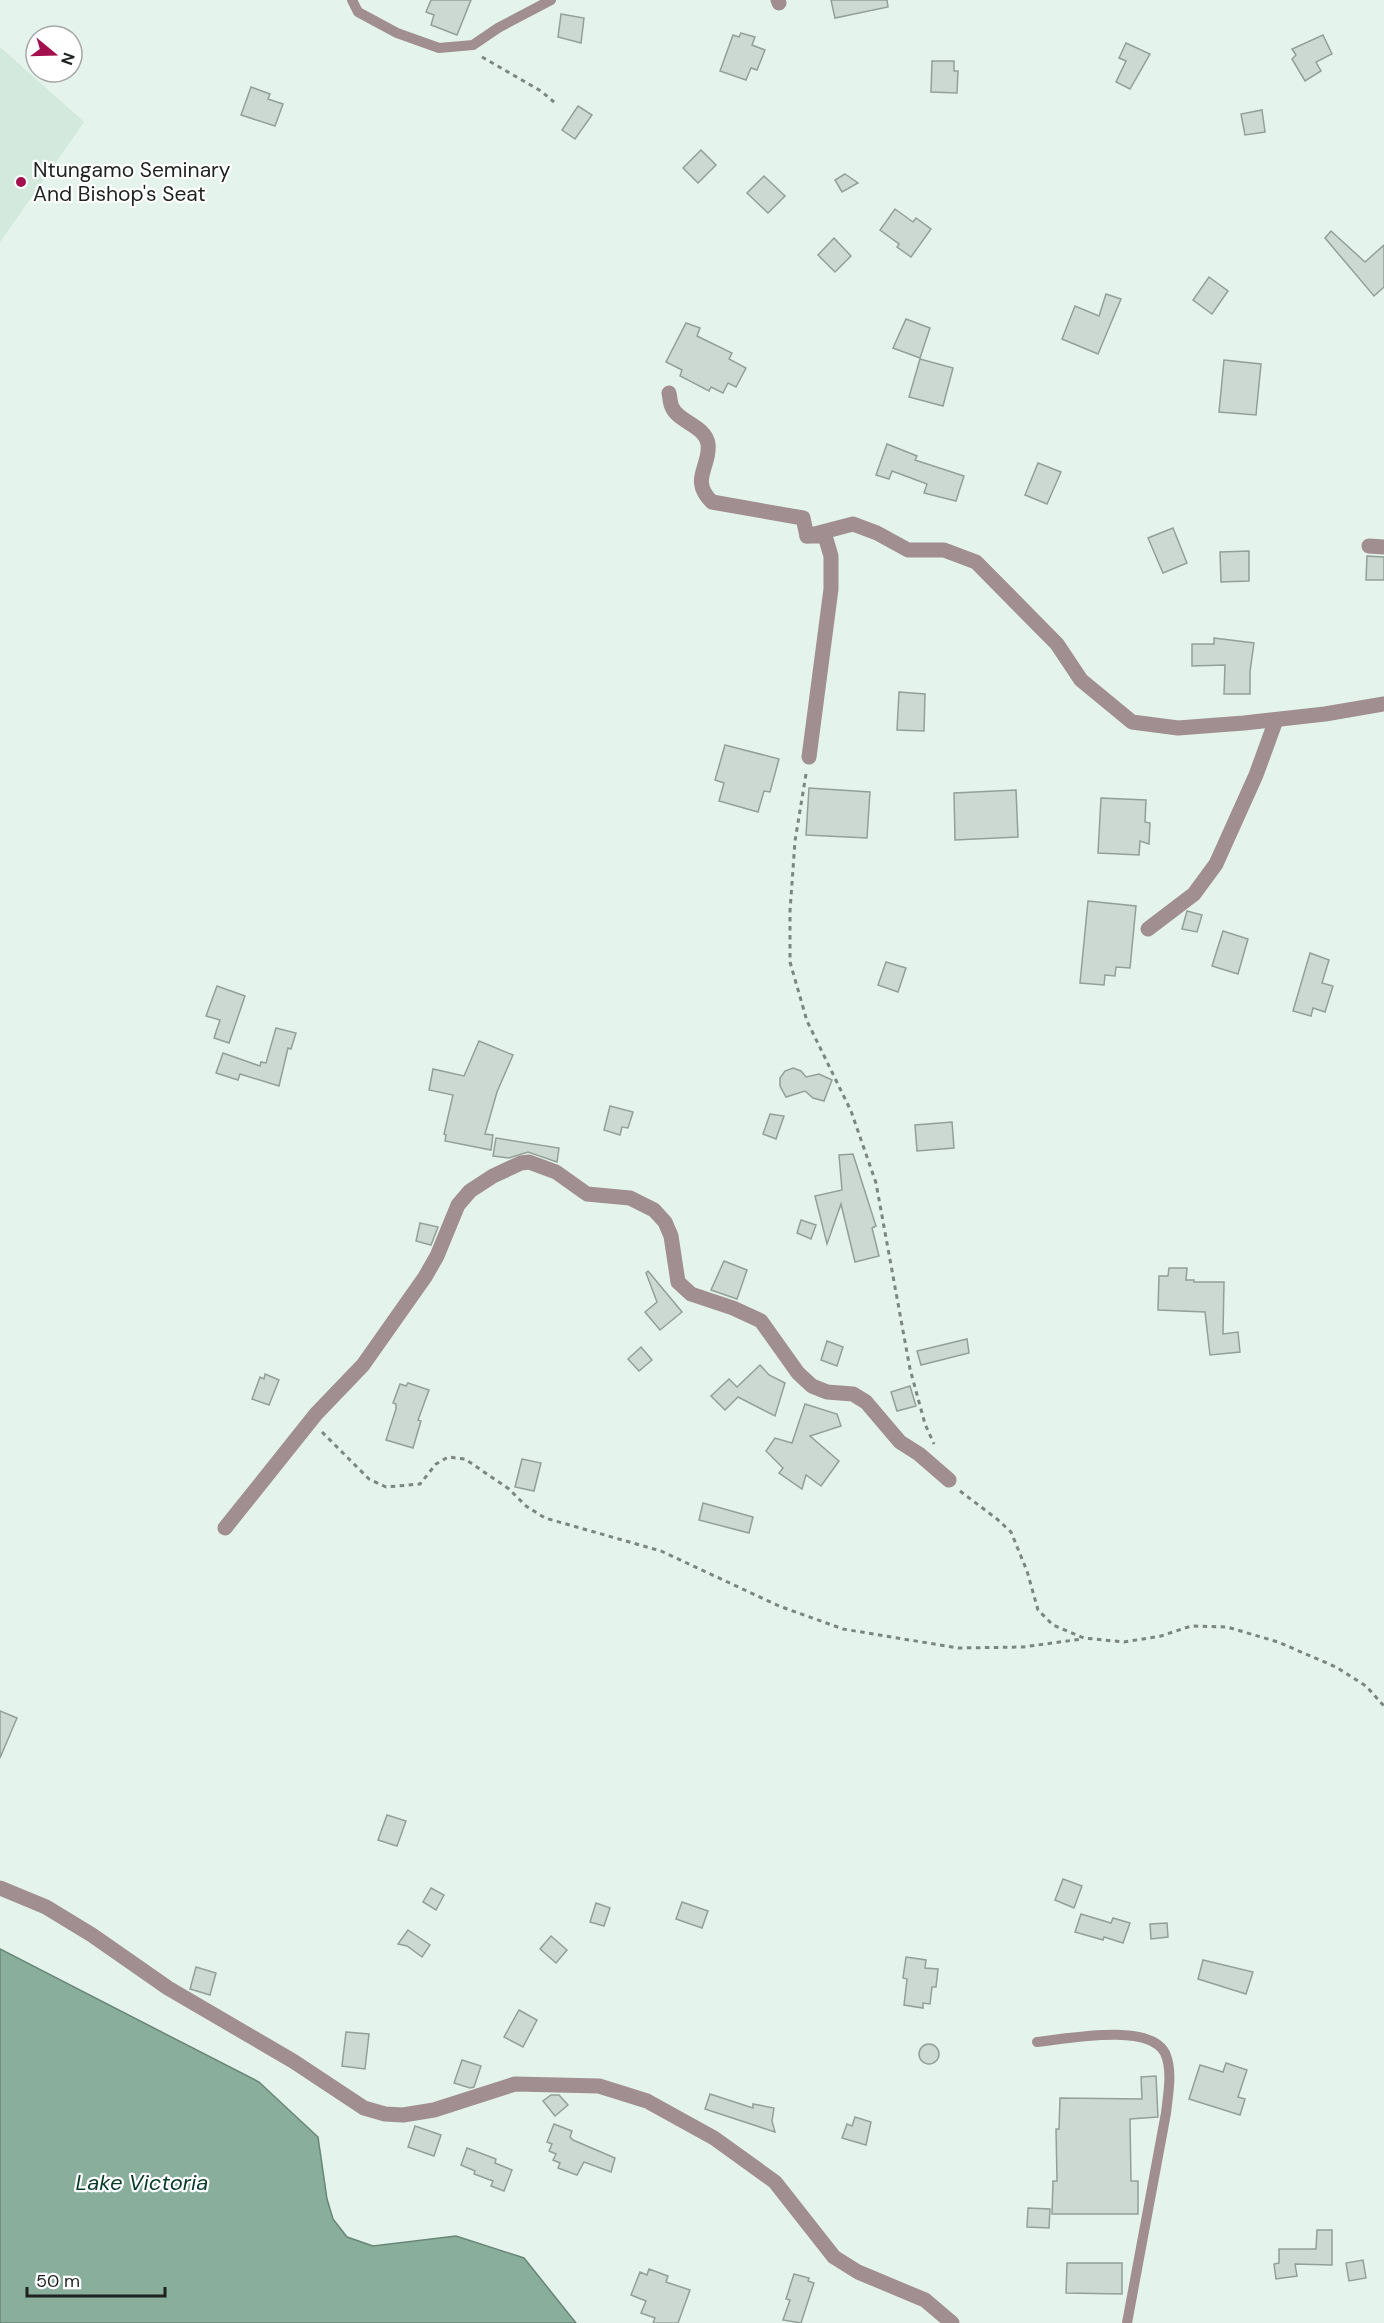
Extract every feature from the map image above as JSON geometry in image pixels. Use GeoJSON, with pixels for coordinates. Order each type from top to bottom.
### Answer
{"type":"FeatureCollection","features":[{"type":"Feature","properties":{"kind":"street"},"geometry":{"type":"LineString","coordinates":[[669,393],[672,408],[704,434],[708,444],[701,480],[704,494],[712,502],[803,518],[807,536]]}},
{"type":"Feature","properties":{"kind":"street"},"geometry":{"type":"LineString","coordinates":[[807,536],[852,524],[877,533],[908,549],[944,550],[976,562],[1057,644],[1081,680],[1132,723],[1178,728],[1276,720],[1384,704]]}},
{"type":"Feature","properties":{"kind":"street"},"geometry":{"type":"LineString","coordinates":[[807,536],[825,536],[831,556],[831,589],[809,757]]}},
{"type":"Feature","properties":{"kind":"street"},"geometry":{"type":"LineString","coordinates":[[1148,929],[1194,894],[1216,864],[1256,776],[1276,720]]}},
{"type":"Feature","properties":{"kind":"street"},"geometry":{"type":"LineString","coordinates":[[225,1528],[316,1414],[363,1365],[386,1330],[410,1300],[437,1256],[458,1205],[470,1191],[509,1168],[529,1162],[555,1172],[587,1194],[630,1197],[654,1210],[665,1222],[671,1236],[678,1282],[691,1294],[733,1308],[761,1321],[798,1373],[812,1386],[827,1392],[853,1394],[866,1402],[900,1442],[919,1454],[949,1480]]}},
{"type":"Feature","properties":{"kind":"street"},"geometry":{"type":"LineString","coordinates":[[0,1888],[46,1907],[92,1935],[168,1988],[293,2061],[364,2108],[385,2114],[403,2115],[434,2110],[487,2092],[525,2083],[599,2086],[647,2101],[714,2138],[775,2182],[834,2256],[858,2272],[926,2300],[952,2323]]}},
{"type":"Feature","properties":{"kind":"lane"},"geometry":{"type":"LineString","coordinates":[[352,0],[358,12],[397,33],[439,48],[473,45],[498,28],[551,0]]}},
{"type":"Feature","properties":{"kind":"lane"},"geometry":{"type":"LineString","coordinates":[[1037,2042],[1125,2034],[1153,2040],[1164,2053],[1170,2078],[1166,2113],[1127,2323]]}},
{"type":"Feature","properties":{"kind":"path"},"geometry":{"type":"LineString","coordinates":[[478,55],[541,90],[554,102]]}},
{"type":"Feature","properties":{"kind":"path"},"geometry":{"type":"LineString","coordinates":[[809,757],[795,841],[790,910],[790,962],[807,1021],[851,1111],[876,1183],[910,1369],[925,1424],[937,1452]]}},
{"type":"Feature","properties":{"kind":"path"},"geometry":{"type":"LineString","coordinates":[[316,1414],[317,1425],[326,1438],[369,1479],[386,1487],[420,1484],[436,1464],[448,1457],[465,1460],[545,1518],[661,1551],[778,1606],[843,1629],[958,1648],[1023,1647],[1084,1638],[1124,1642],[1161,1636],[1191,1626],[1227,1627],[1278,1642],[1336,1667],[1366,1686],[1384,1706]]}},
{"type":"Feature","properties":{"kind":"path"},"geometry":{"type":"LineString","coordinates":[[949,1480],[1011,1532],[1027,1571],[1038,1610],[1053,1625],[1084,1638]]}},
{"type":"Feature","properties":{"kind":"shaded area","name":"Ntungamo Seminary And Bishop's Seat"},"geometry":{"type":"Polygon","coordinates":[[[0,47],[24,68],[24,84],[41,84],[84,122],[0,242],[0,47]]]}},
{"type":"Feature","properties":{"kind":"water","name":"Lake Victoria"},"geometry":{"type":"Polygon","coordinates":[[[0,1949],[259,2082],[318,2137],[327,2199],[333,2219],[347,2237],[373,2246],[456,2236],[524,2258],[576,2323],[0,2323],[0,1949]]]}},
{"type":"Feature","properties":{"kind":"building"},"geometry":{"type":"Polygon","coordinates":[[[431,0],[471,0],[457,35],[431,25],[434,15],[426,12],[431,0]]]}},
{"type":"Feature","properties":{"kind":"building"},"geometry":{"type":"Polygon","coordinates":[[[831,0],[887,0],[888,7],[835,18],[831,0]]]}},
{"type":"Feature","properties":{"kind":"building"},"geometry":{"type":"Polygon","coordinates":[[[561,14],[584,18],[581,43],[558,37],[561,14]]]}},
{"type":"Feature","properties":{"kind":"building"},"geometry":{"type":"Polygon","coordinates":[[[741,33],[755,37],[752,45],[765,50],[757,70],[751,68],[746,80],[720,71],[733,35],[739,37],[741,33]]]}},
{"type":"Feature","properties":{"kind":"building"},"geometry":{"type":"Polygon","coordinates":[[[1323,35],[1332,54],[1316,62],[1321,71],[1305,81],[1292,59],[1296,55],[1292,49],[1323,35]]]}},
{"type":"Feature","properties":{"kind":"building"},"geometry":{"type":"Polygon","coordinates":[[[1126,43],[1150,54],[1130,89],[1116,82],[1126,61],[1119,58],[1126,43]]]}},
{"type":"Feature","properties":{"kind":"building"},"geometry":{"type":"Polygon","coordinates":[[[932,61],[954,61],[954,71],[958,71],[957,93],[931,92],[932,61]]]}},
{"type":"Feature","properties":{"kind":"building"},"geometry":{"type":"Polygon","coordinates":[[[251,87],[270,94],[268,99],[283,104],[275,126],[241,115],[251,87]]]}},
{"type":"Feature","properties":{"kind":"building"},"geometry":{"type":"Polygon","coordinates":[[[578,106],[592,115],[575,139],[562,130],[578,106]]]}},
{"type":"Feature","properties":{"kind":"building"},"geometry":{"type":"Polygon","coordinates":[[[1262,110],[1265,132],[1245,135],[1241,114],[1262,110]]]}},
{"type":"Feature","properties":{"kind":"building"},"geometry":{"type":"Polygon","coordinates":[[[701,150],[716,165],[698,183],[683,168],[701,150]]]}},
{"type":"Feature","properties":{"kind":"building"},"geometry":{"type":"Polygon","coordinates":[[[845,174],[858,183],[842,192],[835,180],[845,174]]]}},
{"type":"Feature","properties":{"kind":"building"},"geometry":{"type":"Polygon","coordinates":[[[764,176],[785,196],[768,213],[747,193],[764,176]]]}},
{"type":"Feature","properties":{"kind":"building"},"geometry":{"type":"Polygon","coordinates":[[[895,209],[913,222],[916,218],[931,229],[911,257],[897,247],[899,244],[880,230],[895,209]]]}},
{"type":"Feature","properties":{"kind":"building"},"geometry":{"type":"Polygon","coordinates":[[[1331,231],[1365,262],[1384,245],[1384,287],[1374,296],[1325,238],[1331,231]]]}},
{"type":"Feature","properties":{"kind":"building"},"geometry":{"type":"Polygon","coordinates":[[[834,238],[851,256],[835,272],[818,255],[834,238]]]}},
{"type":"Feature","properties":{"kind":"building"},"geometry":{"type":"Polygon","coordinates":[[[1209,277],[1228,291],[1212,314],[1193,300],[1209,277]]]}},
{"type":"Feature","properties":{"kind":"building"},"geometry":{"type":"Polygon","coordinates":[[[1106,294],[1121,299],[1098,354],[1062,339],[1075,306],[1099,316],[1106,294]]]}},
{"type":"Feature","properties":{"kind":"building"},"geometry":{"type":"Polygon","coordinates":[[[906,319],[930,328],[920,358],[893,348],[906,319]]]}},
{"type":"Feature","properties":{"kind":"building"},"geometry":{"type":"Polygon","coordinates":[[[686,323],[700,328],[697,336],[732,353],[729,359],[746,368],[736,387],[728,383],[723,393],[711,387],[709,391],[680,376],[682,370],[666,362],[686,323]]]}},
{"type":"Feature","properties":{"kind":"building"},"geometry":{"type":"Polygon","coordinates":[[[920,359],[953,368],[943,406],[909,397],[920,359]]]}},
{"type":"Feature","properties":{"kind":"building"},"geometry":{"type":"Polygon","coordinates":[[[1224,360],[1261,364],[1256,415],[1219,412],[1224,360]]]}},
{"type":"Feature","properties":{"kind":"building"},"geometry":{"type":"Polygon","coordinates":[[[887,444],[917,456],[915,460],[964,476],[956,501],[924,493],[927,484],[892,471],[889,479],[876,475],[887,444]]]}},
{"type":"Feature","properties":{"kind":"building"},"geometry":{"type":"Polygon","coordinates":[[[1038,463],[1061,472],[1047,504],[1025,495],[1038,463]]]}},
{"type":"Feature","properties":{"kind":"building"},"geometry":{"type":"Polygon","coordinates":[[[1173,528],[1187,563],[1163,573],[1148,538],[1173,528]]]}},
{"type":"Feature","properties":{"kind":"building"},"geometry":{"type":"Polygon","coordinates":[[[1249,551],[1249,581],[1221,582],[1220,552],[1249,551]]]}},
{"type":"Feature","properties":{"kind":"building"},"geometry":{"type":"Polygon","coordinates":[[[1367,556],[1384,557],[1384,580],[1366,580],[1367,556]]]}},
{"type":"Feature","properties":{"kind":"building"},"geometry":{"type":"Polygon","coordinates":[[[1214,638],[1254,643],[1250,694],[1224,694],[1225,665],[1192,666],[1192,644],[1214,644],[1214,638]]]}},
{"type":"Feature","properties":{"kind":"building"},"geometry":{"type":"Polygon","coordinates":[[[899,692],[925,694],[924,731],[897,730],[899,692]]]}},
{"type":"Feature","properties":{"kind":"building"},"geometry":{"type":"Polygon","coordinates":[[[725,745],[779,759],[770,792],[764,791],[758,812],[719,801],[724,783],[715,780],[725,745]]]}},
{"type":"Feature","properties":{"kind":"building"},"geometry":{"type":"Polygon","coordinates":[[[809,788],[870,792],[867,838],[806,835],[809,788]]]}},
{"type":"Feature","properties":{"kind":"building"},"geometry":{"type":"Polygon","coordinates":[[[1016,790],[1018,837],[955,840],[954,793],[1016,790]]]}},
{"type":"Feature","properties":{"kind":"building"},"geometry":{"type":"Polygon","coordinates":[[[1101,798],[1146,800],[1145,822],[1150,823],[1149,844],[1140,841],[1139,855],[1098,853],[1101,798]]]}},
{"type":"Feature","properties":{"kind":"building"},"geometry":{"type":"Polygon","coordinates":[[[1088,901],[1136,906],[1130,968],[1116,967],[1115,976],[1105,975],[1104,985],[1080,983],[1088,901]]]}},
{"type":"Feature","properties":{"kind":"building"},"geometry":{"type":"Polygon","coordinates":[[[1187,911],[1202,915],[1197,932],[1182,929],[1187,911]]]}},
{"type":"Feature","properties":{"kind":"building"},"geometry":{"type":"Polygon","coordinates":[[[1223,931],[1248,939],[1238,974],[1212,966],[1223,931]]]}},
{"type":"Feature","properties":{"kind":"building"},"geometry":{"type":"Polygon","coordinates":[[[1310,953],[1329,960],[1322,983],[1333,986],[1325,1012],[1313,1008],[1311,1016],[1293,1011],[1310,953]]]}},
{"type":"Feature","properties":{"kind":"building"},"geometry":{"type":"Polygon","coordinates":[[[886,962],[906,968],[898,992],[878,985],[886,962]]]}},
{"type":"Feature","properties":{"kind":"building"},"geometry":{"type":"Polygon","coordinates":[[[217,986],[245,996],[229,1043],[214,1038],[220,1020],[206,1016],[217,986]]]}},
{"type":"Feature","properties":{"kind":"building"},"geometry":{"type":"Polygon","coordinates":[[[276,1028],[296,1033],[291,1049],[288,1048],[279,1086],[240,1074],[238,1080],[216,1073],[223,1053],[260,1066],[261,1062],[266,1063],[276,1028]]]}},
{"type":"Feature","properties":{"kind":"building"},"geometry":{"type":"Polygon","coordinates":[[[479,1041],[513,1055],[497,1092],[485,1134],[493,1135],[491,1150],[445,1141],[446,1135],[444,1134],[453,1095],[429,1090],[433,1069],[464,1076],[479,1041]]]}},
{"type":"Feature","properties":{"kind":"building"},"geometry":{"type":"Polygon","coordinates":[[[793,1068],[801,1071],[806,1077],[819,1074],[832,1080],[824,1101],[813,1098],[805,1091],[786,1097],[780,1086],[780,1078],[785,1071],[793,1068]]]}},
{"type":"Feature","properties":{"kind":"building"},"geometry":{"type":"Polygon","coordinates":[[[610,1106],[633,1112],[628,1128],[622,1127],[620,1135],[604,1130],[610,1106]]]}},
{"type":"Feature","properties":{"kind":"building"},"geometry":{"type":"Polygon","coordinates":[[[770,1114],[784,1116],[776,1139],[763,1134],[770,1114]]]}},
{"type":"Feature","properties":{"kind":"building"},"geometry":{"type":"Polygon","coordinates":[[[952,1122],[954,1148],[917,1151],[915,1125],[952,1122]]]}},
{"type":"Feature","properties":{"kind":"building"},"geometry":{"type":"Polygon","coordinates":[[[496,1138],[559,1148],[557,1162],[528,1152],[509,1158],[493,1156],[496,1138]]]}},
{"type":"Feature","properties":{"kind":"building"},"geometry":{"type":"Polygon","coordinates":[[[853,1154],[876,1226],[872,1228],[879,1256],[855,1262],[841,1204],[827,1244],[815,1196],[842,1190],[839,1155],[853,1154]]]}},
{"type":"Feature","properties":{"kind":"building"},"geometry":{"type":"Polygon","coordinates":[[[801,1220],[816,1225],[811,1239],[797,1233],[801,1220]]]}},
{"type":"Feature","properties":{"kind":"building"},"geometry":{"type":"Polygon","coordinates":[[[420,1223],[438,1227],[431,1245],[416,1241],[420,1223]]]}},
{"type":"Feature","properties":{"kind":"building"},"geometry":{"type":"Polygon","coordinates":[[[724,1261],[747,1270],[737,1299],[711,1290],[724,1261]]]}},
{"type":"Feature","properties":{"kind":"building"},"geometry":{"type":"Polygon","coordinates":[[[1169,1268],[1187,1268],[1186,1280],[1224,1282],[1223,1334],[1238,1332],[1240,1352],[1210,1355],[1205,1312],[1158,1310],[1159,1276],[1168,1276],[1169,1268]]]}},
{"type":"Feature","properties":{"kind":"building"},"geometry":{"type":"Polygon","coordinates":[[[648,1271],[682,1312],[660,1330],[645,1312],[657,1302],[646,1273],[648,1271]]]}},
{"type":"Feature","properties":{"kind":"building"},"geometry":{"type":"Polygon","coordinates":[[[967,1339],[969,1353],[921,1365],[917,1351],[967,1339]]]}},
{"type":"Feature","properties":{"kind":"building"},"geometry":{"type":"Polygon","coordinates":[[[827,1341],[843,1347],[837,1366],[821,1360],[827,1341]]]}},
{"type":"Feature","properties":{"kind":"building"},"geometry":{"type":"Polygon","coordinates":[[[641,1347],[652,1360],[639,1371],[628,1359],[641,1347]]]}},
{"type":"Feature","properties":{"kind":"building"},"geometry":{"type":"Polygon","coordinates":[[[760,1365],[769,1375],[785,1383],[775,1416],[738,1397],[725,1410],[711,1396],[729,1379],[737,1387],[760,1365]]]}},
{"type":"Feature","properties":{"kind":"building"},"geometry":{"type":"Polygon","coordinates":[[[265,1374],[279,1380],[269,1405],[252,1399],[260,1377],[264,1379],[265,1374]]]}},
{"type":"Feature","properties":{"kind":"building"},"geometry":{"type":"Polygon","coordinates":[[[408,1383],[429,1390],[418,1420],[421,1421],[413,1448],[386,1440],[396,1409],[396,1404],[393,1403],[400,1384],[406,1386],[408,1383]]]}},
{"type":"Feature","properties":{"kind":"building"},"geometry":{"type":"Polygon","coordinates":[[[910,1386],[916,1406],[897,1411],[891,1392],[910,1386]]]}},
{"type":"Feature","properties":{"kind":"building"},"geometry":{"type":"Polygon","coordinates":[[[805,1404],[837,1414],[841,1426],[810,1436],[839,1461],[821,1486],[806,1475],[802,1489],[779,1473],[783,1468],[766,1451],[775,1438],[792,1443],[805,1404]]]}},
{"type":"Feature","properties":{"kind":"building"},"geometry":{"type":"Polygon","coordinates":[[[522,1459],[541,1463],[534,1491],[515,1487],[522,1459]]]}},
{"type":"Feature","properties":{"kind":"building"},"geometry":{"type":"Polygon","coordinates":[[[703,1503],[753,1517],[749,1533],[699,1520],[703,1503]]]}},
{"type":"Feature","properties":{"kind":"building"},"geometry":{"type":"Polygon","coordinates":[[[0,1711],[17,1718],[0,1758],[0,1711]]]}},
{"type":"Feature","properties":{"kind":"building"},"geometry":{"type":"Polygon","coordinates":[[[387,1815],[406,1821],[397,1846],[378,1840],[387,1815]]]}},
{"type":"Feature","properties":{"kind":"building"},"geometry":{"type":"Polygon","coordinates":[[[1063,1879],[1082,1886],[1074,1908],[1055,1900],[1063,1879]]]}},
{"type":"Feature","properties":{"kind":"building"},"geometry":{"type":"Polygon","coordinates":[[[431,1888],[444,1895],[436,1910],[423,1902],[431,1888]]]}},
{"type":"Feature","properties":{"kind":"building"},"geometry":{"type":"Polygon","coordinates":[[[682,1902],[708,1911],[702,1928],[676,1919],[682,1902]]]}},
{"type":"Feature","properties":{"kind":"building"},"geometry":{"type":"Polygon","coordinates":[[[596,1903],[610,1908],[604,1926],[590,1922],[596,1903]]]}},
{"type":"Feature","properties":{"kind":"building"},"geometry":{"type":"Polygon","coordinates":[[[1081,1914],[1111,1923],[1113,1918],[1130,1923],[1123,1943],[1075,1932],[1081,1914]]]}},
{"type":"Feature","properties":{"kind":"building"},"geometry":{"type":"Polygon","coordinates":[[[1167,1923],[1168,1937],[1151,1939],[1150,1924],[1167,1923]]]}},
{"type":"Feature","properties":{"kind":"building"},"geometry":{"type":"Polygon","coordinates":[[[408,1930],[430,1945],[422,1957],[407,1946],[398,1944],[408,1930]]]}},
{"type":"Feature","properties":{"kind":"building"},"geometry":{"type":"Polygon","coordinates":[[[551,1936],[567,1950],[556,1963],[540,1949],[551,1936]]]}},
{"type":"Feature","properties":{"kind":"building"},"geometry":{"type":"Polygon","coordinates":[[[906,1957],[926,1960],[925,1968],[938,1969],[936,1987],[932,1987],[930,2004],[923,2003],[923,2008],[904,2005],[907,1979],[903,1978],[906,1957]]]}},
{"type":"Feature","properties":{"kind":"building"},"geometry":{"type":"Polygon","coordinates":[[[1203,1960],[1253,1972],[1246,1994],[1198,1979],[1203,1960]]]}},
{"type":"Feature","properties":{"kind":"building"},"geometry":{"type":"Polygon","coordinates":[[[196,1967],[216,1973],[210,1995],[190,1989],[196,1967]]]}},
{"type":"Feature","properties":{"kind":"building"},"geometry":{"type":"Polygon","coordinates":[[[519,2010],[537,2020],[523,2047],[504,2037],[519,2010]]]}},
{"type":"Feature","properties":{"kind":"building"},"geometry":{"type":"Polygon","coordinates":[[[346,2032],[369,2034],[365,2069],[342,2066],[346,2032]]]}},
{"type":"Feature","properties":{"kind":"building"},"geometry":{"type":"Polygon","coordinates":[[[929,2044],[936,2047],[939,2054],[936,2061],[929,2064],[922,2061],[919,2054],[922,2047],[929,2044]]]}},
{"type":"Feature","properties":{"kind":"building"},"geometry":{"type":"Polygon","coordinates":[[[462,2060],[481,2066],[474,2087],[454,2083],[462,2060]]]}},
{"type":"Feature","properties":{"kind":"building"},"geometry":{"type":"Polygon","coordinates":[[[1226,2063],[1247,2070],[1238,2097],[1245,2099],[1240,2115],[1189,2099],[1200,2065],[1223,2072],[1226,2063]]]}},
{"type":"Feature","properties":{"kind":"building"},"geometry":{"type":"Polygon","coordinates":[[[1156,2076],[1158,2117],[1130,2119],[1131,2181],[1138,2181],[1138,2214],[1052,2214],[1053,2181],[1057,2181],[1056,2129],[1059,2129],[1060,2098],[1142,2099],[1141,2077],[1156,2076]]]}},
{"type":"Feature","properties":{"kind":"building"},"geometry":{"type":"Polygon","coordinates":[[[710,2094],[753,2108],[753,2104],[774,2108],[772,2121],[775,2132],[705,2109],[710,2094]]]}},
{"type":"Feature","properties":{"kind":"building"},"geometry":{"type":"Polygon","coordinates":[[[551,2095],[559,2095],[568,2105],[555,2116],[543,2101],[551,2095]]]}},
{"type":"Feature","properties":{"kind":"building"},"geometry":{"type":"Polygon","coordinates":[[[855,2117],[871,2122],[866,2145],[842,2138],[847,2124],[852,2126],[855,2117]]]}},
{"type":"Feature","properties":{"kind":"building"},"geometry":{"type":"Polygon","coordinates":[[[554,2124],[572,2131],[570,2137],[573,2140],[615,2158],[611,2172],[584,2162],[577,2175],[558,2168],[560,2163],[553,2160],[556,2154],[549,2151],[552,2144],[547,2142],[554,2124]]]}},
{"type":"Feature","properties":{"kind":"building"},"geometry":{"type":"Polygon","coordinates":[[[415,2126],[441,2135],[434,2156],[408,2147],[415,2126]]]}},
{"type":"Feature","properties":{"kind":"building"},"geometry":{"type":"Polygon","coordinates":[[[467,2148],[496,2159],[495,2163],[512,2170],[504,2191],[491,2186],[493,2181],[474,2174],[475,2171],[461,2165],[467,2148]]]}},
{"type":"Feature","properties":{"kind":"building"},"geometry":{"type":"Polygon","coordinates":[[[1028,2208],[1050,2209],[1049,2228],[1027,2227],[1028,2208]]]}},
{"type":"Feature","properties":{"kind":"building"},"geometry":{"type":"Polygon","coordinates":[[[1317,2230],[1332,2230],[1332,2265],[1295,2264],[1297,2276],[1276,2279],[1274,2264],[1279,2263],[1279,2249],[1316,2249],[1317,2230]]]}},
{"type":"Feature","properties":{"kind":"building"},"geometry":{"type":"Polygon","coordinates":[[[1363,2260],[1366,2278],[1349,2281],[1346,2263],[1363,2260]]]}},
{"type":"Feature","properties":{"kind":"building"},"geometry":{"type":"Polygon","coordinates":[[[1067,2263],[1122,2263],[1122,2294],[1066,2293],[1067,2263]]]}},
{"type":"Feature","properties":{"kind":"building"},"geometry":{"type":"Polygon","coordinates":[[[649,2269],[668,2276],[666,2282],[690,2290],[678,2323],[653,2323],[655,2318],[641,2313],[646,2301],[631,2295],[640,2272],[647,2275],[649,2269]]]}},
{"type":"Feature","properties":{"kind":"building"},"geometry":{"type":"Polygon","coordinates":[[[794,2274],[809,2278],[808,2281],[814,2283],[801,2323],[783,2320],[790,2300],[786,2299],[794,2274]]]}},
{"type":"Feature","properties":{"kind":"place","name":"Ntungamo Seminary And Bishop's Seat"},"geometry":{"type":"Point","coordinates":[21,182]}}]}
